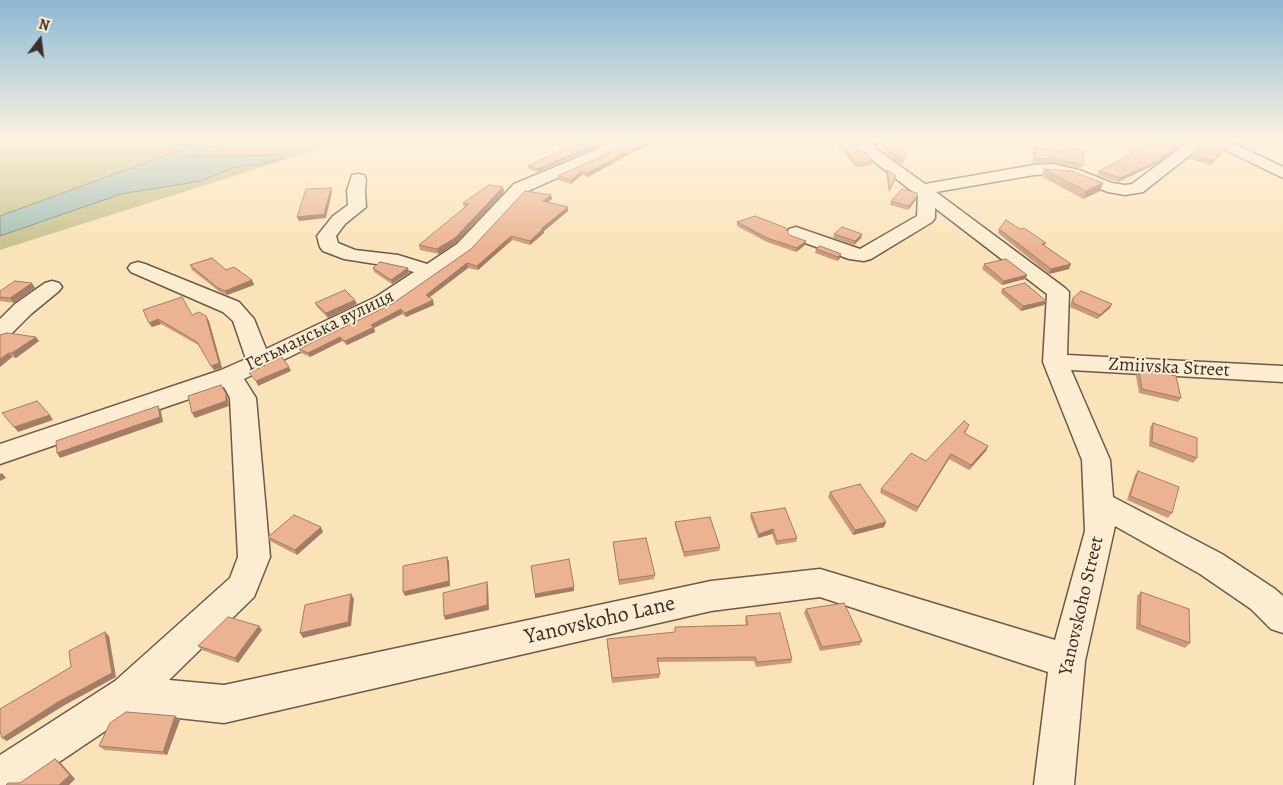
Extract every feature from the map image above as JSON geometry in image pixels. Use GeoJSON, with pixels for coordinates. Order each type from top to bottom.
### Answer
{"type":"FeatureCollection","features":[{"type":"Feature","properties":{"kind":"street","name":"Гетьманська вулиця"},"geometry":{"type":"LineString","coordinates":[[0,778],[128,694],[242,587],[254,557],[243,398],[230,376],[259,360],[384,302],[464,248],[520,188],[544,178]]}},
{"type":"Feature","properties":{"kind":"street","name":"Yanovskoho Street"},"geometry":{"type":"LineString","coordinates":[[899,178],[925,201],[983,236],[1058,292],[1055,362],[1096,460],[1100,531],[1067,661],[1054,785]]}},
{"type":"Feature","properties":{"kind":"street"},"geometry":{"type":"LineString","coordinates":[[796,233],[856,255],[864,255],[925,201],[1007,178]]}},
{"type":"Feature","properties":{"kind":"street"},"geometry":{"type":"LineString","coordinates":[[1085,178],[1108,187],[1125,190],[1137,188],[1150,178]]}},
{"type":"Feature","properties":{"kind":"street"},"geometry":{"type":"LineString","coordinates":[[358,179],[356,191],[357,207],[339,220],[326,236],[330,247],[351,255],[398,261],[430,271]]}},
{"type":"Feature","properties":{"kind":"street"},"geometry":{"type":"LineString","coordinates":[[138,268],[231,307],[243,318],[259,360]]}},
{"type":"Feature","properties":{"kind":"street"},"geometry":{"type":"LineString","coordinates":[[0,332],[23,309],[52,287]]}},
{"type":"Feature","properties":{"kind":"street","name":"Zmiivska Street"},"geometry":{"type":"LineString","coordinates":[[1055,362],[1283,374]]}},
{"type":"Feature","properties":{"kind":"street"},"geometry":{"type":"LineString","coordinates":[[0,454],[230,376]]}},
{"type":"Feature","properties":{"kind":"street"},"geometry":{"type":"LineString","coordinates":[[1098,503],[1211,564],[1263,599],[1283,618]]}},
{"type":"Feature","properties":{"kind":"street","name":"Yanovskoho Lane"},"geometry":{"type":"LineString","coordinates":[[128,694],[224,704],[711,596],[820,583],[1067,661]]}},
{"type":"Feature","properties":{"kind":"shaded area"},"geometry":{"type":"Polygon","coordinates":[[[0,178],[229,178],[0,250],[0,178]]]}},
{"type":"Feature","properties":{"kind":"water"},"geometry":{"type":"Polygon","coordinates":[[[105,178],[209,178],[201,181],[121,194],[0,236],[0,216],[105,178]]]}},
{"type":"Feature","properties":{"kind":"building"},"geometry":{"type":"Polygon","coordinates":[[[888,178],[895,178],[890,189],[888,178]]]}},
{"type":"Feature","properties":{"kind":"building"},"geometry":{"type":"Polygon","coordinates":[[[1060,178],[1089,178],[1103,183],[1086,191],[1060,178]]]}},
{"type":"Feature","properties":{"kind":"building"},"geometry":{"type":"Polygon","coordinates":[[[489,185],[503,187],[455,238],[437,249],[419,245],[469,204],[463,203],[489,185]]]}},
{"type":"Feature","properties":{"kind":"building"},"geometry":{"type":"Polygon","coordinates":[[[331,188],[324,214],[297,217],[306,189],[331,188]]]}},
{"type":"Feature","properties":{"kind":"building"},"geometry":{"type":"Polygon","coordinates":[[[902,189],[917,193],[917,196],[909,206],[891,201],[902,189]]]}},
{"type":"Feature","properties":{"kind":"building"},"geometry":{"type":"Polygon","coordinates":[[[525,191],[551,195],[543,201],[568,207],[541,229],[543,229],[530,241],[511,236],[477,266],[467,263],[426,295],[433,300],[405,313],[401,309],[371,325],[374,327],[345,341],[340,337],[308,353],[299,349],[392,304],[471,249],[525,191]]]}},
{"type":"Feature","properties":{"kind":"building"},"geometry":{"type":"Polygon","coordinates":[[[755,216],[786,228],[789,235],[806,241],[797,248],[767,238],[737,222],[755,216]]]}},
{"type":"Feature","properties":{"kind":"building"},"geometry":{"type":"Polygon","coordinates":[[[1006,220],[1020,229],[1024,228],[1046,243],[1042,244],[1071,264],[1051,269],[999,229],[1006,220]]]}},
{"type":"Feature","properties":{"kind":"building"},"geometry":{"type":"Polygon","coordinates":[[[842,227],[862,234],[855,241],[834,234],[842,227]]]}},
{"type":"Feature","properties":{"kind":"building"},"geometry":{"type":"Polygon","coordinates":[[[820,246],[841,254],[838,257],[816,249],[820,246]]]}},
{"type":"Feature","properties":{"kind":"building"},"geometry":{"type":"Polygon","coordinates":[[[212,258],[226,270],[234,267],[252,280],[225,291],[218,288],[190,265],[212,258]]]}},
{"type":"Feature","properties":{"kind":"building"},"geometry":{"type":"Polygon","coordinates":[[[1006,259],[1027,275],[1004,281],[984,264],[1006,259]]]}},
{"type":"Feature","properties":{"kind":"building"},"geometry":{"type":"Polygon","coordinates":[[[380,262],[408,268],[391,280],[373,268],[380,262]]]}},
{"type":"Feature","properties":{"kind":"building"},"geometry":{"type":"Polygon","coordinates":[[[15,281],[32,283],[10,298],[0,297],[0,291],[15,281]]]}},
{"type":"Feature","properties":{"kind":"building"},"geometry":{"type":"Polygon","coordinates":[[[1025,283],[1046,301],[1023,306],[1002,289],[1025,283]]]}},
{"type":"Feature","properties":{"kind":"building"},"geometry":{"type":"Polygon","coordinates":[[[345,290],[355,300],[326,313],[315,303],[345,290]]]}},
{"type":"Feature","properties":{"kind":"building"},"geometry":{"type":"Polygon","coordinates":[[[1081,291],[1112,304],[1100,315],[1073,303],[1073,298],[1081,291]]]}},
{"type":"Feature","properties":{"kind":"building"},"geometry":{"type":"Polygon","coordinates":[[[182,297],[192,315],[199,312],[206,316],[219,363],[211,366],[197,342],[158,319],[149,323],[143,310],[182,297]]]}},
{"type":"Feature","properties":{"kind":"building"},"geometry":{"type":"Polygon","coordinates":[[[7,333],[36,337],[0,359],[0,335],[7,333]]]}},
{"type":"Feature","properties":{"kind":"building"},"geometry":{"type":"Polygon","coordinates":[[[282,357],[289,367],[256,381],[249,373],[282,357]]]}},
{"type":"Feature","properties":{"kind":"building"},"geometry":{"type":"Polygon","coordinates":[[[1139,371],[1160,372],[1176,376],[1181,398],[1142,389],[1139,371]]]}},
{"type":"Feature","properties":{"kind":"building"},"geometry":{"type":"Polygon","coordinates":[[[221,385],[226,394],[226,401],[192,413],[188,396],[221,385]]]}},
{"type":"Feature","properties":{"kind":"building"},"geometry":{"type":"Polygon","coordinates":[[[37,401],[50,415],[14,427],[2,413],[37,401]]]}},
{"type":"Feature","properties":{"kind":"building"},"geometry":{"type":"Polygon","coordinates":[[[158,406],[160,417],[57,453],[56,441],[158,406]]]}},
{"type":"Feature","properties":{"kind":"building"},"geometry":{"type":"Polygon","coordinates":[[[964,421],[969,425],[964,433],[988,446],[971,465],[951,454],[918,507],[881,489],[911,453],[926,461],[964,421]]]}},
{"type":"Feature","properties":{"kind":"building"},"geometry":{"type":"Polygon","coordinates":[[[1153,423],[1197,438],[1197,458],[1152,442],[1153,423]]]}},
{"type":"Feature","properties":{"kind":"building"},"geometry":{"type":"Polygon","coordinates":[[[1138,471],[1179,487],[1172,513],[1130,496],[1138,471]]]}},
{"type":"Feature","properties":{"kind":"building"},"geometry":{"type":"Polygon","coordinates":[[[860,484],[886,522],[855,530],[830,492],[860,484]]]}},
{"type":"Feature","properties":{"kind":"building"},"geometry":{"type":"Polygon","coordinates":[[[785,508],[797,538],[777,541],[773,529],[759,534],[751,513],[785,508]]]}},
{"type":"Feature","properties":{"kind":"building"},"geometry":{"type":"Polygon","coordinates":[[[294,515],[321,527],[295,550],[268,537],[294,515]]]}},
{"type":"Feature","properties":{"kind":"building"},"geometry":{"type":"Polygon","coordinates":[[[710,517],[720,547],[684,552],[675,522],[710,517]]]}},
{"type":"Feature","properties":{"kind":"building"},"geometry":{"type":"Polygon","coordinates":[[[646,538],[655,575],[619,580],[613,542],[646,538]]]}},
{"type":"Feature","properties":{"kind":"building"},"geometry":{"type":"Polygon","coordinates":[[[447,557],[449,581],[403,592],[403,566],[447,557]]]}},
{"type":"Feature","properties":{"kind":"building"},"geometry":{"type":"Polygon","coordinates":[[[569,559],[574,587],[535,594],[531,566],[569,559]]]}},
{"type":"Feature","properties":{"kind":"building"},"geometry":{"type":"Polygon","coordinates":[[[487,582],[487,605],[444,616],[443,593],[487,582]]]}},
{"type":"Feature","properties":{"kind":"building"},"geometry":{"type":"Polygon","coordinates":[[[1141,592],[1189,609],[1190,643],[1140,625],[1141,592]]]}},
{"type":"Feature","properties":{"kind":"building"},"geometry":{"type":"Polygon","coordinates":[[[351,594],[348,622],[300,633],[305,605],[351,594]]]}},
{"type":"Feature","properties":{"kind":"building"},"geometry":{"type":"Polygon","coordinates":[[[844,603],[862,641],[822,647],[806,609],[844,603]]]}},
{"type":"Feature","properties":{"kind":"building"},"geometry":{"type":"Polygon","coordinates":[[[780,613],[792,659],[757,662],[755,657],[657,658],[660,674],[612,678],[607,639],[675,632],[675,627],[748,625],[746,616],[780,613]]]}},
{"type":"Feature","properties":{"kind":"building"},"geometry":{"type":"Polygon","coordinates":[[[228,617],[259,626],[235,658],[198,646],[228,617]]]}},
{"type":"Feature","properties":{"kind":"building"},"geometry":{"type":"Polygon","coordinates":[[[105,632],[112,673],[58,702],[2,738],[0,731],[0,709],[71,667],[69,651],[105,632]]]}},
{"type":"Feature","properties":{"kind":"building"},"geometry":{"type":"Polygon","coordinates":[[[126,712],[175,716],[163,752],[99,746],[110,723],[126,712]]]}},
{"type":"Feature","properties":{"kind":"building"},"geometry":{"type":"Polygon","coordinates":[[[55,759],[70,775],[59,785],[6,785],[8,783],[20,783],[55,759]]]}}]}
